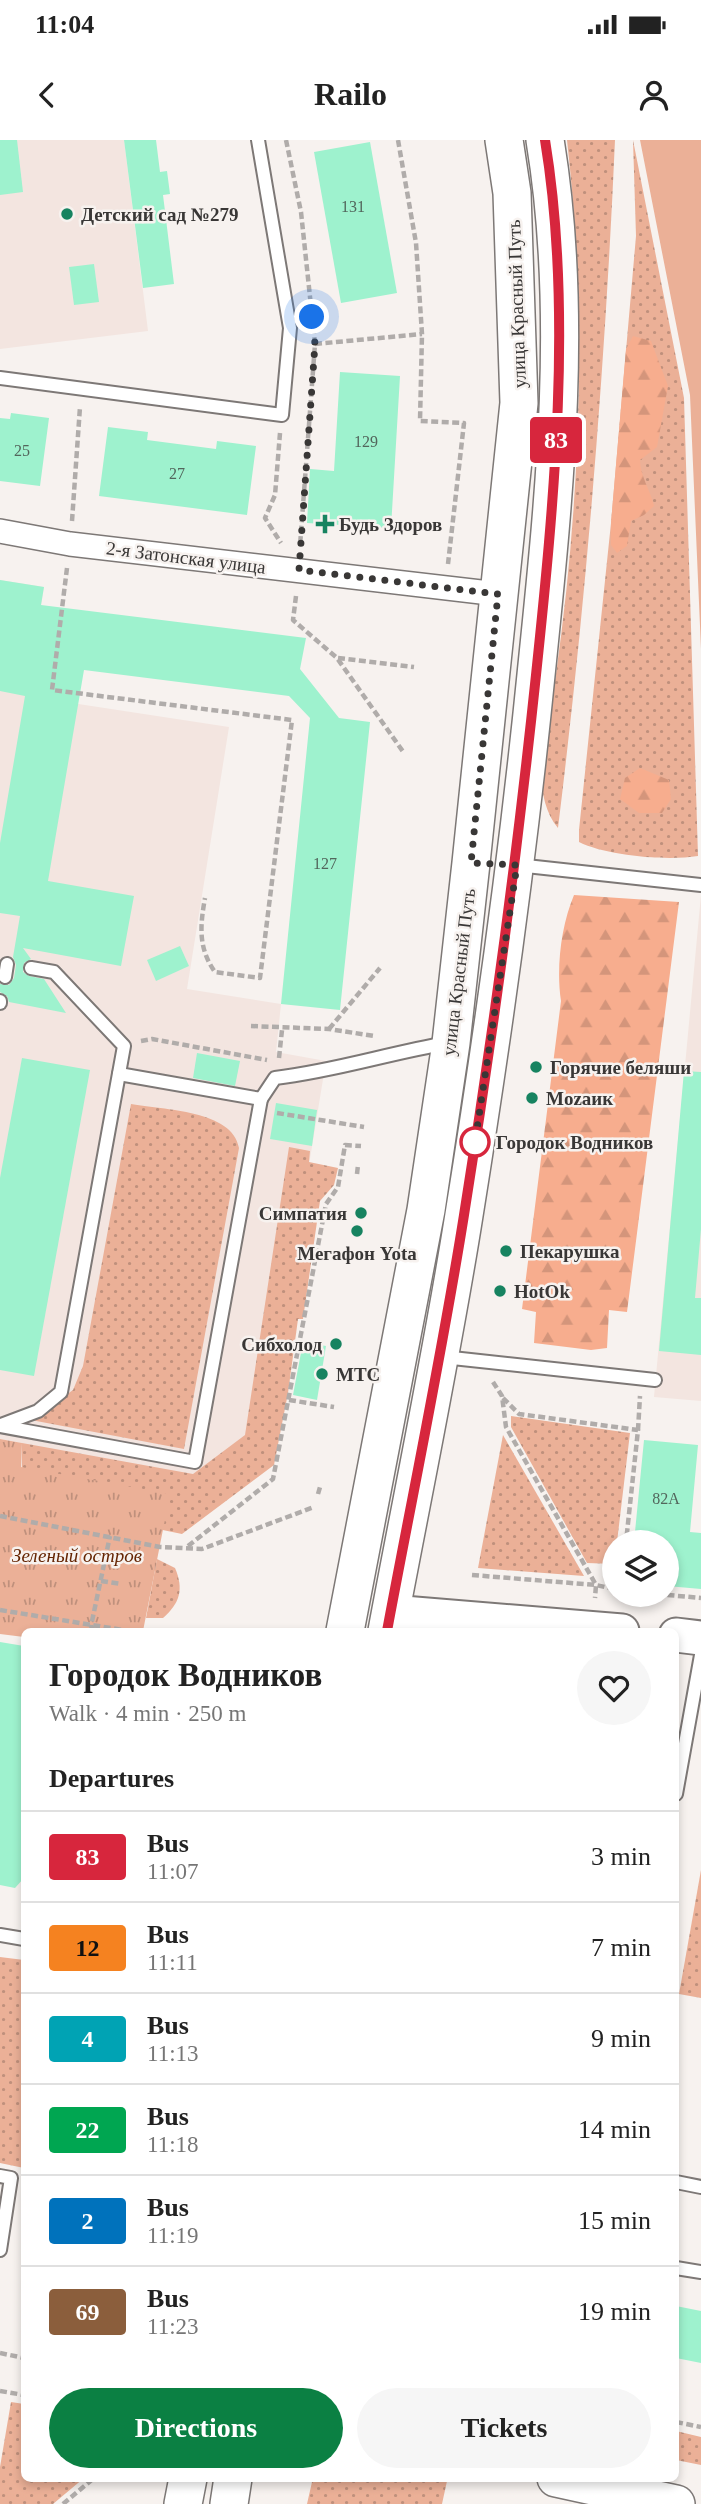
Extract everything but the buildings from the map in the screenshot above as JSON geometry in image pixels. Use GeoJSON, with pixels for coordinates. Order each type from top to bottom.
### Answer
{"type":"FeatureCollection","features":[{"type":"Feature","properties":{"kind":"main road","name":"улица Красный Путь"},"geometry":{"type":"LineString","coordinates":[[346,1628],[426,1210],[451,1043],[471,863],[519,403],[512,192],[505,140]]}},
{"type":"Feature","properties":{"kind":"main road","name":"улица Красный Путь"},"geometry":{"type":"LineString","coordinates":[[389,1621],[464,1217],[517,865],[544,600],[558,413],[556,268],[545,140]]}},
{"type":"Feature","properties":{"kind":"main road"},"geometry":{"type":"LineString","coordinates":[[183,2504],[187,2482]]}},
{"type":"Feature","properties":{"kind":"main road"},"geometry":{"type":"LineString","coordinates":[[229,2504],[232,2482]]}},
{"type":"Feature","properties":{"kind":"main road"},"geometry":{"type":"LineString","coordinates":[[574,2482],[676,2504]]}},
{"type":"Feature","properties":{"kind":"street","name":"2-я Затонская улица"},"geometry":{"type":"LineString","coordinates":[[0,531],[70,544],[445,590],[498,594]]}},
{"type":"Feature","properties":{"kind":"street"},"geometry":{"type":"LineString","coordinates":[[471,863],[517,865]]}},
{"type":"Feature","properties":{"kind":"street"},"geometry":{"type":"LineString","coordinates":[[389,1621],[555,1628]]}},
{"type":"Feature","properties":{"kind":"street"},"geometry":{"type":"LineString","coordinates":[[679,1635],[701,1637]]}},
{"type":"Feature","properties":{"kind":"lane"},"geometry":{"type":"LineString","coordinates":[[0,378],[282,415],[290,328],[258,140]]}},
{"type":"Feature","properties":{"kind":"lane"},"geometry":{"type":"LineString","coordinates":[[517,865],[701,885]]}},
{"type":"Feature","properties":{"kind":"lane"},"geometry":{"type":"LineString","coordinates":[[5,978],[6,964]]}},
{"type":"Feature","properties":{"kind":"lane"},"geometry":{"type":"LineString","coordinates":[[0,1426],[38,1410],[61,1392],[124,1046],[54,972],[31,968]]}},
{"type":"Feature","properties":{"kind":"lane"},"geometry":{"type":"LineString","coordinates":[[0,1426],[195,1462],[260,1105],[275,1077],[325,1072],[408,1050],[451,1043]]}},
{"type":"Feature","properties":{"kind":"lane"},"geometry":{"type":"LineString","coordinates":[[119,1074],[260,1105]]}},
{"type":"Feature","properties":{"kind":"lane"},"geometry":{"type":"LineString","coordinates":[[439,1356],[482,1363],[655,1380]]}},
{"type":"Feature","properties":{"kind":"lane"},"geometry":{"type":"LineString","coordinates":[[679,1777],[701,1655]]}},
{"type":"Feature","properties":{"kind":"lane"},"geometry":{"type":"LineString","coordinates":[[0,1935],[21,1938]]}},
{"type":"Feature","properties":{"kind":"lane"},"geometry":{"type":"LineString","coordinates":[[0,2175],[11,2178],[0,2250]]}},
{"type":"Feature","properties":{"kind":"lane"},"geometry":{"type":"LineString","coordinates":[[679,2183],[701,2187]]}},
{"type":"Feature","properties":{"kind":"lane"},"geometry":{"type":"LineString","coordinates":[[679,2268],[701,2272]]}},
{"type":"Feature","properties":{"kind":"path"},"geometry":{"type":"LineString","coordinates":[[286,140],[301,212],[315,344],[293,621],[337,658],[404,753]]}},
{"type":"Feature","properties":{"kind":"path"},"geometry":{"type":"LineString","coordinates":[[398,140],[416,243],[422,334],[421,421],[464,423],[445,590]]}},
{"type":"Feature","properties":{"kind":"path"},"geometry":{"type":"LineString","coordinates":[[315,344],[422,334]]}},
{"type":"Feature","properties":{"kind":"path"},"geometry":{"type":"LineString","coordinates":[[81,389],[70,544],[52,690],[292,720],[260,978],[215,972],[207,961],[199,934],[205,898]]}},
{"type":"Feature","properties":{"kind":"path"},"geometry":{"type":"LineString","coordinates":[[282,415],[275,495],[265,518],[299,570]]}},
{"type":"Feature","properties":{"kind":"path"},"geometry":{"type":"LineString","coordinates":[[337,658],[414,667]]}},
{"type":"Feature","properties":{"kind":"path"},"geometry":{"type":"LineString","coordinates":[[329,1030],[380,968]]}},
{"type":"Feature","properties":{"kind":"path"},"geometry":{"type":"LineString","coordinates":[[251,1026],[282,1030],[329,1030],[374,1036]]}},
{"type":"Feature","properties":{"kind":"path"},"geometry":{"type":"LineString","coordinates":[[124,1046],[152,1039],[279,1062],[282,1030]]}},
{"type":"Feature","properties":{"kind":"path"},"geometry":{"type":"LineString","coordinates":[[260,1105],[364,1127]]}},
{"type":"Feature","properties":{"kind":"path"},"geometry":{"type":"LineString","coordinates":[[188,1546],[273,1479],[326,1204],[338,1187],[345,1145],[361,1146]]}},
{"type":"Feature","properties":{"kind":"path"},"geometry":{"type":"LineString","coordinates":[[357,1174],[358,1165]]}},
{"type":"Feature","properties":{"kind":"path"},"geometry":{"type":"LineString","coordinates":[[482,1363],[502,1396],[519,1414],[638,1430]]}},
{"type":"Feature","properties":{"kind":"path"},"geometry":{"type":"LineString","coordinates":[[627,1530],[641,1379]]}},
{"type":"Feature","properties":{"kind":"path"},"geometry":{"type":"LineString","coordinates":[[502,1396],[506,1427],[596,1585],[602,1628]]}},
{"type":"Feature","properties":{"kind":"path"},"geometry":{"type":"LineString","coordinates":[[289,1400],[334,1407]]}},
{"type":"Feature","properties":{"kind":"path"},"geometry":{"type":"LineString","coordinates":[[318,1494],[320,1487]]}},
{"type":"Feature","properties":{"kind":"path"},"geometry":{"type":"LineString","coordinates":[[0,1516],[169,1548],[188,1546],[202,1549],[314,1507]]}},
{"type":"Feature","properties":{"kind":"path"},"geometry":{"type":"LineString","coordinates":[[0,1610],[93,1628],[110,1536]]}},
{"type":"Feature","properties":{"kind":"path"},"geometry":{"type":"LineString","coordinates":[[472,1576],[602,1586]]}},
{"type":"Feature","properties":{"kind":"path"},"geometry":{"type":"LineString","coordinates":[[101,1581],[121,1584]]}},
{"type":"Feature","properties":{"kind":"path"},"geometry":{"type":"LineString","coordinates":[[679,1596],[701,1598]]}},
{"type":"Feature","properties":{"kind":"path"},"geometry":{"type":"LineString","coordinates":[[0,2353],[21,2357]]}},
{"type":"Feature","properties":{"kind":"path"},"geometry":{"type":"LineString","coordinates":[[0,2391],[21,2394]]}},
{"type":"Feature","properties":{"kind":"path"},"geometry":{"type":"LineString","coordinates":[[679,2423],[701,2427]]}},
{"type":"Feature","properties":{"kind":"path"},"geometry":{"type":"LineString","coordinates":[[63,2504],[89,2482]]}},
{"type":"Feature","properties":{"kind":"shaded area","name":"Детский сад №279"},"geometry":{"type":"Polygon","coordinates":[[[0,140],[124,140],[148,331],[0,349],[0,140]]]}},
{"type":"Feature","properties":{"kind":"shaded area"},"geometry":{"type":"Polygon","coordinates":[[[0,580],[44,587],[26,696],[229,727],[187,989],[281,1004],[276,1052],[326,1061],[263,1446],[197,1497],[20,1467],[22,1443],[0,1439],[0,580]]]}},
{"type":"Feature","properties":{"kind":"shaded area"},"geometry":{"type":"Polygon","coordinates":[[[701,895],[701,1401],[654,1397],[701,895]]]}},
{"type":"Feature","properties":{"kind":"green space"},"geometry":{"type":"Polygon","coordinates":[[[567,140],[615,140],[593,485],[558,828],[548,812],[541,774],[564,607],[576,474],[579,340],[567,140]]]}},
{"type":"Feature","properties":{"kind":"green space"},"geometry":{"type":"Polygon","coordinates":[[[633,140],[684,398],[698,856],[654,857],[621,854],[579,842],[636,236],[633,140]]]}},
{"type":"Feature","properties":{"kind":"green space"},"geometry":{"type":"Polygon","coordinates":[[[640,140],[701,140],[701,649],[690,395],[640,140]]]}},
{"type":"Feature","properties":{"kind":"green space"},"geometry":{"type":"Polygon","coordinates":[[[633,336],[651,341],[668,386],[657,447],[640,460],[654,506],[631,521],[627,546],[617,553],[611,545],[611,523],[626,349],[633,336]]]}},
{"type":"Feature","properties":{"kind":"green space"},"geometry":{"type":"Polygon","coordinates":[[[640,768],[669,780],[671,799],[662,813],[639,813],[620,799],[625,778],[640,768]]]}},
{"type":"Feature","properties":{"kind":"green space"},"geometry":{"type":"Polygon","coordinates":[[[574,895],[679,902],[627,1312],[609,1310],[607,1348],[591,1350],[534,1343],[536,1312],[522,1309],[561,1001],[561,947],[574,895]]]}},
{"type":"Feature","properties":{"kind":"green space"},"geometry":{"type":"Polygon","coordinates":[[[131,1104],[211,1119],[234,1135],[239,1148],[184,1449],[31,1420],[73,1390],[83,1366],[131,1104]]]}},
{"type":"Feature","properties":{"kind":"green space"},"geometry":{"type":"Polygon","coordinates":[[[289,1147],[310,1151],[309,1162],[338,1168],[334,1185],[320,1201],[303,1319],[298,1319],[288,1393],[274,1465],[182,1534],[22,1501],[22,1443],[193,1474],[245,1435],[289,1147]]]}},
{"type":"Feature","properties":{"kind":"green space"},"geometry":{"type":"Polygon","coordinates":[[[511,1416],[630,1433],[618,1530],[602,1530],[602,1564],[587,1563],[511,1427],[511,1416]]]}},
{"type":"Feature","properties":{"kind":"green space"},"geometry":{"type":"Polygon","coordinates":[[[503,1435],[584,1576],[478,1568],[503,1435]]]}},
{"type":"Feature","properties":{"kind":"green space","name":"Зеленый остров"},"geometry":{"type":"Polygon","coordinates":[[[0,1439],[22,1443],[21,1467],[170,1494],[144,1628],[21,1628],[21,1637],[0,1634],[0,1439]]]}},
{"type":"Feature","properties":{"kind":"green space"},"geometry":{"type":"Polygon","coordinates":[[[157,1559],[175,1568],[179,1595],[163,1618],[146,1618],[157,1559]]]}},
{"type":"Feature","properties":{"kind":"green space"},"geometry":{"type":"Polygon","coordinates":[[[701,1870],[701,1998],[679,1994],[701,1870]]]}},
{"type":"Feature","properties":{"kind":"green space"},"geometry":{"type":"Polygon","coordinates":[[[0,1957],[21,1960],[21,2167],[0,2163],[0,1957]]]}},
{"type":"Feature","properties":{"kind":"green space"},"geometry":{"type":"Polygon","coordinates":[[[11,2402],[21,2404],[21,2482],[79,2482],[53,2504],[0,2504],[0,2467],[11,2402]]]}},
{"type":"Feature","properties":{"kind":"green space"},"geometry":{"type":"Polygon","coordinates":[[[679,2432],[701,2437],[701,2465],[679,2461],[679,2432]]]}},
{"type":"Feature","properties":{"kind":"green space"},"geometry":{"type":"Polygon","coordinates":[[[312,2482],[447,2482],[442,2504],[307,2504],[312,2482]]]}},
{"type":"Feature","properties":{"kind":"bus line","name":"83"},"geometry":{"type":"LineString","coordinates":[[388,1628],[464,1217],[517,865],[544,600],[558,413],[556,268],[551,173],[545,140]]}},
{"type":"Feature","properties":{"kind":"place","name":"Детский сад №279"},"geometry":{"type":"Point","coordinates":[67,214]}},
{"type":"Feature","properties":{"kind":"place","name":"Будь Здоров"},"geometry":{"type":"Point","coordinates":[325,524]}},
{"type":"Feature","properties":{"kind":"place","name":"Горячие беляши"},"geometry":{"type":"Point","coordinates":[536,1067]}},
{"type":"Feature","properties":{"kind":"place","name":"Mozaик"},"geometry":{"type":"Point","coordinates":[532,1098]}},
{"type":"Feature","properties":{"kind":"place","name":"Городок Водников"},"geometry":{"type":"Point","coordinates":[475,1142]}},
{"type":"Feature","properties":{"kind":"place","name":"Симпатия"},"geometry":{"type":"Point","coordinates":[361,1213]}},
{"type":"Feature","properties":{"kind":"place","name":"Мегафон Yota"},"geometry":{"type":"Point","coordinates":[357,1231]}},
{"type":"Feature","properties":{"kind":"place","name":"Пекарушка"},"geometry":{"type":"Point","coordinates":[506,1251]}},
{"type":"Feature","properties":{"kind":"place","name":"HotOk"},"geometry":{"type":"Point","coordinates":[500,1291]}},
{"type":"Feature","properties":{"kind":"place","name":"Сибхолод"},"geometry":{"type":"Point","coordinates":[336,1344]}},
{"type":"Feature","properties":{"kind":"place","name":"МТС"},"geometry":{"type":"Point","coordinates":[322,1374]}},
{"type":"Feature","properties":{"kind":"route"},"geometry":{"type":"LineString","coordinates":[[312,317],[315,344],[299,570],[445,590],[498,594],[471,863],[517,865],[475,1142]]}}]}
